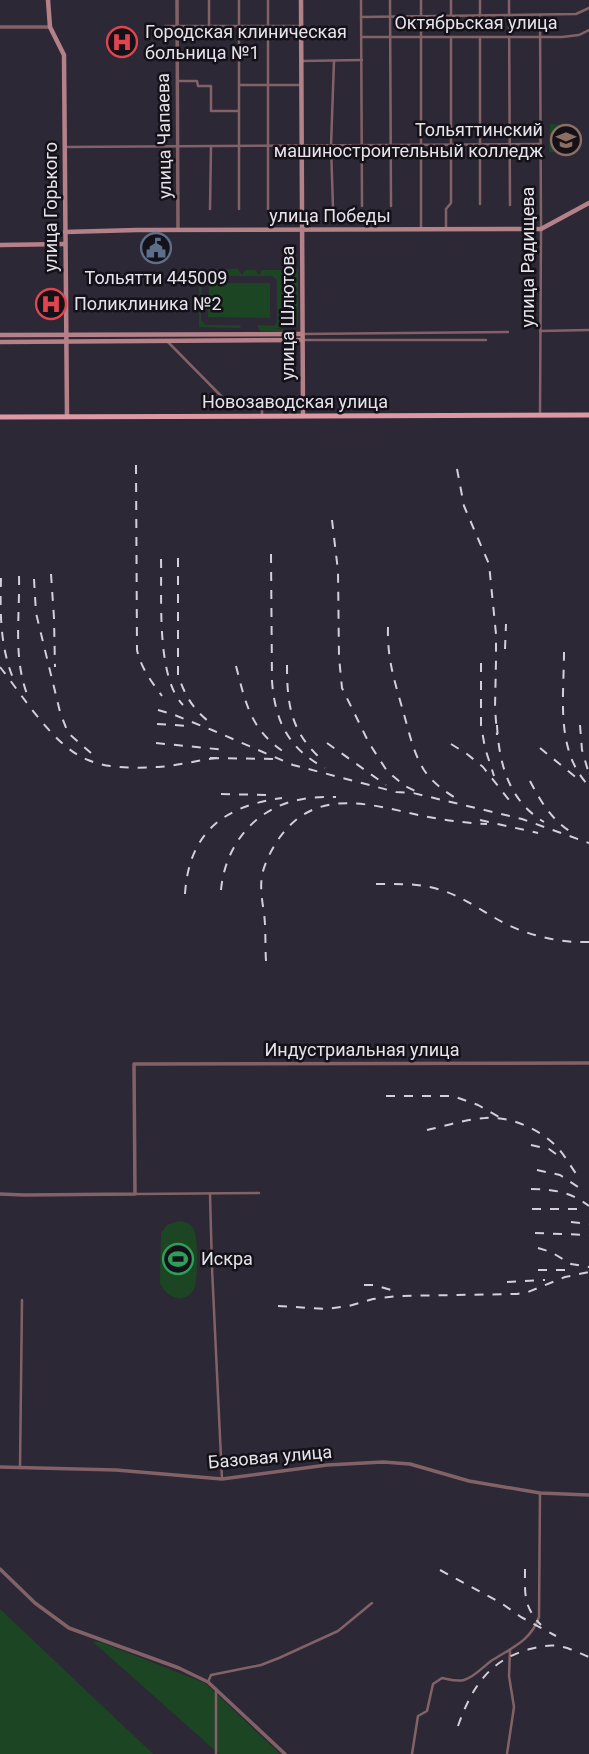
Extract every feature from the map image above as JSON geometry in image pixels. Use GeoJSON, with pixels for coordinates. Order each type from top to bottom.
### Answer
{"type":"FeatureCollection","features":[{"type":"Feature","properties":{"kind":"main road","name":"улица Горького"},"geometry":{"type":"LineString","coordinates":[[48,0],[50,27],[64,55],[67,417]]}},
{"type":"Feature","properties":{"kind":"main road","name":"улица Шлютова"},"geometry":{"type":"LineString","coordinates":[[301,0],[303,416]]}},
{"type":"Feature","properties":{"kind":"main road","name":"улица Победы"},"geometry":{"type":"LineString","coordinates":[[65,232],[541,229],[589,203]]}},
{"type":"Feature","properties":{"kind":"main road"},"geometry":{"type":"LineString","coordinates":[[0,245],[65,244]]}},
{"type":"Feature","properties":{"kind":"main road"},"geometry":{"type":"LineString","coordinates":[[0,335],[302,334]]}},
{"type":"Feature","properties":{"kind":"main road"},"geometry":{"type":"LineString","coordinates":[[0,342],[302,340]]}},
{"type":"Feature","properties":{"kind":"main road","name":"Новозаводская улица"},"geometry":{"type":"LineString","coordinates":[[0,417],[589,415]]}},
{"type":"Feature","properties":{"kind":"street","name":"улица Чапаева"},"geometry":{"type":"LineString","coordinates":[[177,0],[178,230]]}},
{"type":"Feature","properties":{"kind":"street"},"geometry":{"type":"LineString","coordinates":[[209,0],[209,26]]}},
{"type":"Feature","properties":{"kind":"street"},"geometry":{"type":"LineString","coordinates":[[239,0],[239,209]]}},
{"type":"Feature","properties":{"kind":"street"},"geometry":{"type":"LineString","coordinates":[[268,0],[268,209]]}},
{"type":"Feature","properties":{"kind":"street"},"geometry":{"type":"LineString","coordinates":[[361,0],[362,206]]}},
{"type":"Feature","properties":{"kind":"street"},"geometry":{"type":"LineString","coordinates":[[390,0],[391,206]]}},
{"type":"Feature","properties":{"kind":"street"},"geometry":{"type":"LineString","coordinates":[[421,0],[421,230]]}},
{"type":"Feature","properties":{"kind":"street"},"geometry":{"type":"LineString","coordinates":[[451,0],[451,16]]}},
{"type":"Feature","properties":{"kind":"street"},"geometry":{"type":"LineString","coordinates":[[480,0],[480,16]]}},
{"type":"Feature","properties":{"kind":"street"},"geometry":{"type":"LineString","coordinates":[[509,0],[510,205]]}},
{"type":"Feature","properties":{"kind":"street","name":"Октябрьская улица"},"geometry":{"type":"LineString","coordinates":[[361,17],[576,15],[589,8]]}},
{"type":"Feature","properties":{"kind":"street","name":"улица Радищева"},"geometry":{"type":"LineString","coordinates":[[540,15],[540,415]]}},
{"type":"Feature","properties":{"kind":"street"},"geometry":{"type":"LineString","coordinates":[[164,26],[301,26]]}},
{"type":"Feature","properties":{"kind":"street"},"geometry":{"type":"LineString","coordinates":[[0,27],[50,27]]}},
{"type":"Feature","properties":{"kind":"street","name":"Октябрьская улица"},"geometry":{"type":"LineString","coordinates":[[362,37],[540,37],[572,36],[589,30]]}},
{"type":"Feature","properties":{"kind":"street"},"geometry":{"type":"LineString","coordinates":[[446,230],[446,209],[451,203],[452,37]]}},
{"type":"Feature","properties":{"kind":"street"},"geometry":{"type":"LineString","coordinates":[[480,37],[481,204]]}},
{"type":"Feature","properties":{"kind":"street"},"geometry":{"type":"LineString","coordinates":[[301,61],[362,60]]}},
{"type":"Feature","properties":{"kind":"street"},"geometry":{"type":"LineString","coordinates":[[333,208],[331,146],[334,61]]}},
{"type":"Feature","properties":{"kind":"street"},"geometry":{"type":"LineString","coordinates":[[177,81],[197,81],[198,86],[211,86],[211,111],[239,111]]}},
{"type":"Feature","properties":{"kind":"street"},"geometry":{"type":"LineString","coordinates":[[239,85],[301,85]]}},
{"type":"Feature","properties":{"kind":"street"},"geometry":{"type":"LineString","coordinates":[[64,147],[540,144]]}},
{"type":"Feature","properties":{"kind":"street"},"geometry":{"type":"LineString","coordinates":[[210,209],[211,146]]}},
{"type":"Feature","properties":{"kind":"street"},"geometry":{"type":"LineString","coordinates":[[540,331],[589,330]]}},
{"type":"Feature","properties":{"kind":"street"},"geometry":{"type":"LineString","coordinates":[[302,334],[508,332]]}},
{"type":"Feature","properties":{"kind":"street"},"geometry":{"type":"LineString","coordinates":[[302,340],[486,340]]}},
{"type":"Feature","properties":{"kind":"street"},"geometry":{"type":"LineString","coordinates":[[167,341],[229,404],[262,403],[262,415]]}},
{"type":"Feature","properties":{"kind":"street","name":"Индустриальная улица"},"geometry":{"type":"LineString","coordinates":[[135,1194],[134,1064],[589,1063]]}},
{"type":"Feature","properties":{"kind":"street"},"geometry":{"type":"LineString","coordinates":[[0,1194],[259,1193]]}},
{"type":"Feature","properties":{"kind":"street"},"geometry":{"type":"LineString","coordinates":[[210,1194],[222,1479]]}},
{"type":"Feature","properties":{"kind":"street"},"geometry":{"type":"LineString","coordinates":[[20,1467],[22,1300]]}},
{"type":"Feature","properties":{"kind":"street","name":"Базовая улица"},"geometry":{"type":"LineString","coordinates":[[0,1466],[116,1470],[222,1479],[327,1465],[383,1462],[410,1464],[469,1481],[540,1493],[589,1495]]}},
{"type":"Feature","properties":{"kind":"street"},"geometry":{"type":"LineString","coordinates":[[412,1754],[418,1717],[427,1711],[433,1684],[442,1678],[460,1681],[466,1679],[518,1646],[531,1633],[539,1616],[540,1493]]}},
{"type":"Feature","properties":{"kind":"street"},"geometry":{"type":"LineString","coordinates":[[0,1569],[35,1603],[69,1628],[180,1668],[208,1682],[285,1754]]}},
{"type":"Feature","properties":{"kind":"street"},"geometry":{"type":"LineString","coordinates":[[208,1682],[211,1675],[261,1665],[338,1631],[372,1603]]}},
{"type":"Feature","properties":{"kind":"street"},"geometry":{"type":"LineString","coordinates":[[507,1754],[514,1707],[509,1676],[510,1650]]}},
{"type":"Feature","properties":{"kind":"street"},"geometry":{"type":"LineString","coordinates":[[216,1689],[216,1754]]}},
{"type":"Feature","properties":{"kind":"green space"},"geometry":{"type":"Polygon","coordinates":[[[550,124],[564,125],[563,153],[549,152],[550,124]]]}},
{"type":"Feature","properties":{"kind":"green space"},"geometry":{"type":"Polygon","coordinates":[[[211,269],[238,269],[242,275],[245,270],[255,270],[259,275],[262,270],[283,270],[283,328],[272,329],[283,331],[260,331],[257,325],[274,326],[277,322],[277,280],[272,276],[203,276],[201,320],[206,325],[241,325],[240,328],[199,327],[199,279],[211,269]]]}},
{"type":"Feature","properties":{"kind":"green space"},"geometry":{"type":"Polygon","coordinates":[[[288,269],[298,269],[298,326],[289,326],[288,269]]]}},
{"type":"Feature","properties":{"kind":"green space"},"geometry":{"type":"Polygon","coordinates":[[[209,283],[270,283],[270,318],[208,317],[209,283]]]}},
{"type":"Feature","properties":{"kind":"green space","name":"Искра"},"geometry":{"type":"Polygon","coordinates":[[[179,1221],[193,1228],[197,1258],[194,1289],[186,1297],[176,1298],[167,1293],[160,1283],[161,1233],[167,1225],[179,1221]]]}},
{"type":"Feature","properties":{"kind":"green space"},"geometry":{"type":"Polygon","coordinates":[[[0,1609],[153,1754],[0,1754],[0,1609]]]}},
{"type":"Feature","properties":{"kind":"green space"},"geometry":{"type":"Polygon","coordinates":[[[93,1642],[100,1642],[205,1683],[280,1754],[219,1754],[93,1642]]]}},
{"type":"Feature","properties":{"kind":"railway"},"geometry":{"type":"LineString","coordinates":[[136,465],[137,650],[144,669],[162,696]]}},
{"type":"Feature","properties":{"kind":"railway"},"geometry":{"type":"LineString","coordinates":[[457,469],[464,506],[489,564],[496,634],[497,735]]}},
{"type":"Feature","properties":{"kind":"railway"},"geometry":{"type":"LineString","coordinates":[[332,520],[338,571],[342,688],[369,743],[387,771],[415,791]]}},
{"type":"Feature","properties":{"kind":"railway"},"geometry":{"type":"LineString","coordinates":[[271,554],[272,681],[276,709],[293,743],[325,768]]}},
{"type":"Feature","properties":{"kind":"railway"},"geometry":{"type":"LineString","coordinates":[[178,558],[178,675],[191,702],[212,724]]}},
{"type":"Feature","properties":{"kind":"railway"},"geometry":{"type":"LineString","coordinates":[[161,559],[164,657],[174,692],[183,705]]}},
{"type":"Feature","properties":{"kind":"railway"},"geometry":{"type":"LineString","coordinates":[[51,574],[55,667]]}},
{"type":"Feature","properties":{"kind":"railway"},"geometry":{"type":"LineString","coordinates":[[19,576],[19,651],[27,694]]}},
{"type":"Feature","properties":{"kind":"railway"},"geometry":{"type":"LineString","coordinates":[[1,578],[3,641],[13,678]]}},
{"type":"Feature","properties":{"kind":"railway"},"geometry":{"type":"LineString","coordinates":[[34,579],[36,613],[60,712],[68,733],[91,753]]}},
{"type":"Feature","properties":{"kind":"railway"},"geometry":{"type":"LineString","coordinates":[[505,649],[506,624]]}},
{"type":"Feature","properties":{"kind":"railway"},"geometry":{"type":"LineString","coordinates":[[388,627],[393,673],[415,751],[424,770],[457,799]]}},
{"type":"Feature","properties":{"kind":"railway"},"geometry":{"type":"LineString","coordinates":[[564,652],[563,705],[566,740],[578,772],[589,786]]}},
{"type":"Feature","properties":{"kind":"railway"},"geometry":{"type":"LineString","coordinates":[[481,663],[481,725],[494,776]]}},
{"type":"Feature","properties":{"kind":"railway"},"geometry":{"type":"LineString","coordinates":[[287,665],[292,715],[309,747],[319,757]]}},
{"type":"Feature","properties":{"kind":"railway"},"geometry":{"type":"LineString","coordinates":[[236,666],[252,716],[265,736],[287,754]]}},
{"type":"Feature","properties":{"kind":"railway"},"geometry":{"type":"LineString","coordinates":[[0,667],[51,733],[88,760],[141,768],[217,758]]}},
{"type":"Feature","properties":{"kind":"railway"},"geometry":{"type":"LineString","coordinates":[[158,710],[293,765],[396,792],[413,793],[522,819],[589,843]]}},
{"type":"Feature","properties":{"kind":"railway"},"geometry":{"type":"LineString","coordinates":[[157,724],[189,726]]}},
{"type":"Feature","properties":{"kind":"railway"},"geometry":{"type":"LineString","coordinates":[[497,725],[500,754],[508,780],[522,803],[544,822]]}},
{"type":"Feature","properties":{"kind":"railway"},"geometry":{"type":"LineString","coordinates":[[580,725],[582,750],[589,774]]}},
{"type":"Feature","properties":{"kind":"railway"},"geometry":{"type":"LineString","coordinates":[[156,743],[226,750]]}},
{"type":"Feature","properties":{"kind":"railway"},"geometry":{"type":"LineString","coordinates":[[327,743],[386,785]]}},
{"type":"Feature","properties":{"kind":"railway"},"geometry":{"type":"LineString","coordinates":[[451,744],[483,767],[513,805]]}},
{"type":"Feature","properties":{"kind":"railway"},"geometry":{"type":"LineString","coordinates":[[540,748],[578,779]]}},
{"type":"Feature","properties":{"kind":"railway"},"geometry":{"type":"LineString","coordinates":[[210,758],[273,759]]}},
{"type":"Feature","properties":{"kind":"railway"},"geometry":{"type":"LineString","coordinates":[[530,781],[547,810],[571,832]]}},
{"type":"Feature","properties":{"kind":"railway"},"geometry":{"type":"LineString","coordinates":[[221,794],[266,795]]}},
{"type":"Feature","properties":{"kind":"railway"},"geometry":{"type":"LineString","coordinates":[[221,890],[229,859],[244,832],[255,821],[282,805],[298,800],[336,797]]}},
{"type":"Feature","properties":{"kind":"railway"},"geometry":{"type":"LineString","coordinates":[[185,894],[194,854],[202,838],[213,826],[243,808],[282,798]]}},
{"type":"Feature","properties":{"kind":"railway"},"geometry":{"type":"LineString","coordinates":[[266,961],[261,889],[263,870],[280,837],[295,821],[311,811],[328,805],[365,804],[439,819],[487,824]]}},
{"type":"Feature","properties":{"kind":"railway"},"geometry":{"type":"LineString","coordinates":[[480,820],[538,833]]}},
{"type":"Feature","properties":{"kind":"railway"},"geometry":{"type":"LineString","coordinates":[[376,884],[408,884],[433,888],[458,897],[524,932],[556,940],[589,942]]}},
{"type":"Feature","properties":{"kind":"railway"},"geometry":{"type":"LineString","coordinates":[[386,1096],[453,1096],[478,1105],[499,1117]]}},
{"type":"Feature","properties":{"kind":"railway"},"geometry":{"type":"LineString","coordinates":[[427,1130],[478,1119],[495,1118],[515,1122],[551,1141],[580,1179]]}},
{"type":"Feature","properties":{"kind":"railway"},"geometry":{"type":"LineString","coordinates":[[531,1145],[549,1149],[556,1154]]}},
{"type":"Feature","properties":{"kind":"railway"},"geometry":{"type":"LineString","coordinates":[[537,1170],[560,1175],[581,1189]]}},
{"type":"Feature","properties":{"kind":"railway"},"geometry":{"type":"LineString","coordinates":[[531,1189],[562,1192],[589,1206]]}},
{"type":"Feature","properties":{"kind":"railway"},"geometry":{"type":"LineString","coordinates":[[532,1209],[583,1209]]}},
{"type":"Feature","properties":{"kind":"railway"},"geometry":{"type":"LineString","coordinates":[[571,1222],[589,1224]]}},
{"type":"Feature","properties":{"kind":"railway"},"geometry":{"type":"LineString","coordinates":[[535,1233],[589,1235]]}},
{"type":"Feature","properties":{"kind":"railway"},"geometry":{"type":"LineString","coordinates":[[538,1248],[571,1264],[589,1267]]}},
{"type":"Feature","properties":{"kind":"railway"},"geometry":{"type":"LineString","coordinates":[[538,1270],[573,1270]]}},
{"type":"Feature","properties":{"kind":"railway"},"geometry":{"type":"LineString","coordinates":[[278,1306],[326,1309],[398,1296],[517,1294],[565,1277],[589,1272]]}},
{"type":"Feature","properties":{"kind":"railway"},"geometry":{"type":"LineString","coordinates":[[507,1282],[545,1280]]}},
{"type":"Feature","properties":{"kind":"railway"},"geometry":{"type":"LineString","coordinates":[[364,1285],[398,1292]]}},
{"type":"Feature","properties":{"kind":"railway"},"geometry":{"type":"LineString","coordinates":[[525,1569],[528,1606],[541,1625]]}},
{"type":"Feature","properties":{"kind":"railway"},"geometry":{"type":"LineString","coordinates":[[440,1570],[556,1636]]}},
{"type":"Feature","properties":{"kind":"railway"},"geometry":{"type":"LineString","coordinates":[[458,1726],[476,1687],[503,1660],[542,1646],[559,1646],[589,1657]]}},
{"type":"Feature","properties":{"kind":"place","name":"Городская клиническая больница №1"},"geometry":{"type":"Point","coordinates":[122,42]}},
{"type":"Feature","properties":{"kind":"place","name":"Тольяттинский машиностроительный колледж"},"geometry":{"type":"Point","coordinates":[566,140]}},
{"type":"Feature","properties":{"kind":"place","name":"Тольятти 445009"},"geometry":{"type":"Point","coordinates":[156,248]}},
{"type":"Feature","properties":{"kind":"place","name":"Поликлиника №2"},"geometry":{"type":"Point","coordinates":[51,304]}},
{"type":"Feature","properties":{"kind":"place","name":"Искра"},"geometry":{"type":"Point","coordinates":[178,1259]}}]}
